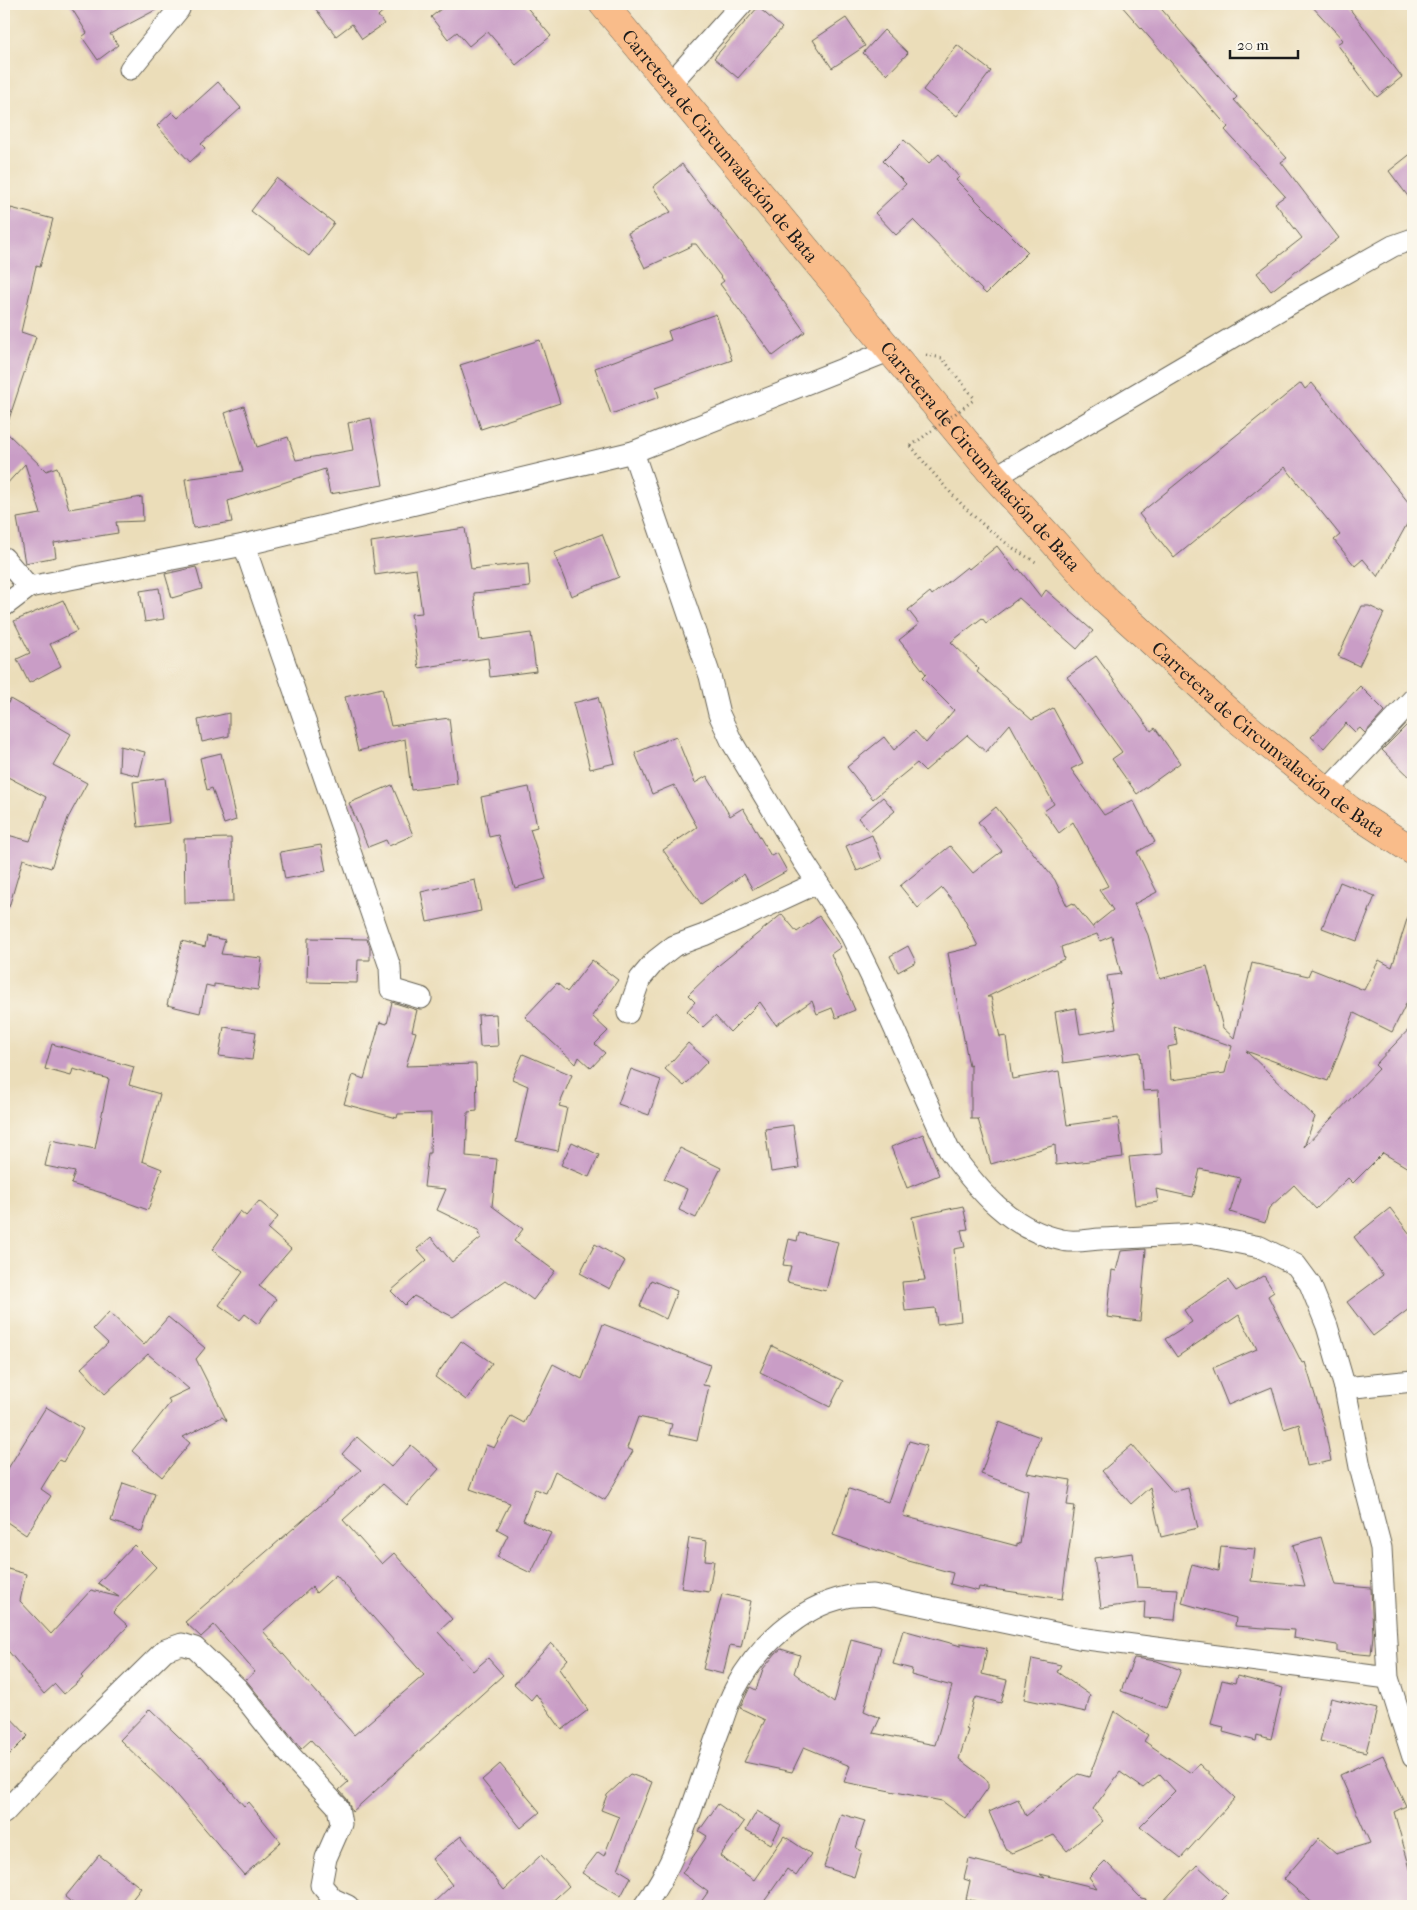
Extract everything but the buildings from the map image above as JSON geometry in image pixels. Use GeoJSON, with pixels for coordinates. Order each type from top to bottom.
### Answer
{"type":"FeatureCollection","features":[{"type":"Feature","properties":{"kind":"main road","name":"Carretera de Circunvalación de Bata"},"geometry":{"type":"LineString","coordinates":[[603,4],[995,477],[1106,600],[1231,714],[1350,810],[1413,851]]}},
{"type":"Feature","properties":{"kind":"street"},"geometry":{"type":"LineString","coordinates":[[130,69],[179,9],[180,4]]}},
{"type":"Feature","properties":{"kind":"street"},"geometry":{"type":"LineString","coordinates":[[670,84],[742,4]]}},
{"type":"Feature","properties":{"kind":"street"},"geometry":{"type":"LineString","coordinates":[[995,477],[1292,302],[1393,246],[1413,239]]}},
{"type":"Feature","properties":{"kind":"street"},"geometry":{"type":"LineString","coordinates":[[4,606],[29,587],[244,545],[633,452],[891,350]]}},
{"type":"Feature","properties":{"kind":"street"},"geometry":{"type":"LineString","coordinates":[[633,452],[710,676],[719,714],[732,742],[817,883],[848,929],[872,976],[949,1150],[987,1198],[1016,1221],[1040,1234],[1064,1241],[1195,1234],[1260,1247],[1296,1265],[1310,1284],[1327,1326],[1345,1388],[1360,1467],[1381,1548],[1388,1678],[1413,1757]]}},
{"type":"Feature","properties":{"kind":"street"},"geometry":{"type":"LineString","coordinates":[[244,545],[390,967],[391,989],[421,998]]}},
{"type":"Feature","properties":{"kind":"street"},"geometry":{"type":"LineString","coordinates":[[4,558],[29,587]]}},
{"type":"Feature","properties":{"kind":"street"},"geometry":{"type":"LineString","coordinates":[[1327,791],[1413,699]]}},
{"type":"Feature","properties":{"kind":"street"},"geometry":{"type":"LineString","coordinates":[[628,1013],[640,980],[656,960],[674,946],[704,935],[817,883]]}},
{"type":"Feature","properties":{"kind":"street"},"geometry":{"type":"LineString","coordinates":[[1345,1388],[1413,1381]]}},
{"type":"Feature","properties":{"kind":"street"},"geometry":{"type":"LineString","coordinates":[[644,1906],[657,1889],[679,1838],[735,1689],[763,1650],[783,1629],[806,1612],[846,1597],[873,1595],[1079,1638],[1388,1678]]}},
{"type":"Feature","properties":{"kind":"street"},"geometry":{"type":"LineString","coordinates":[[4,1813],[56,1757],[165,1650],[182,1644],[195,1648],[237,1688],[290,1755],[338,1807],[341,1824],[326,1858],[321,1886],[333,1899],[348,1906]]}},
{"type":"Feature","properties":{"kind":"path"},"geometry":{"type":"LineString","coordinates":[[942,358],[975,399],[911,446],[949,493],[1018,552],[1044,567]]}}]}
